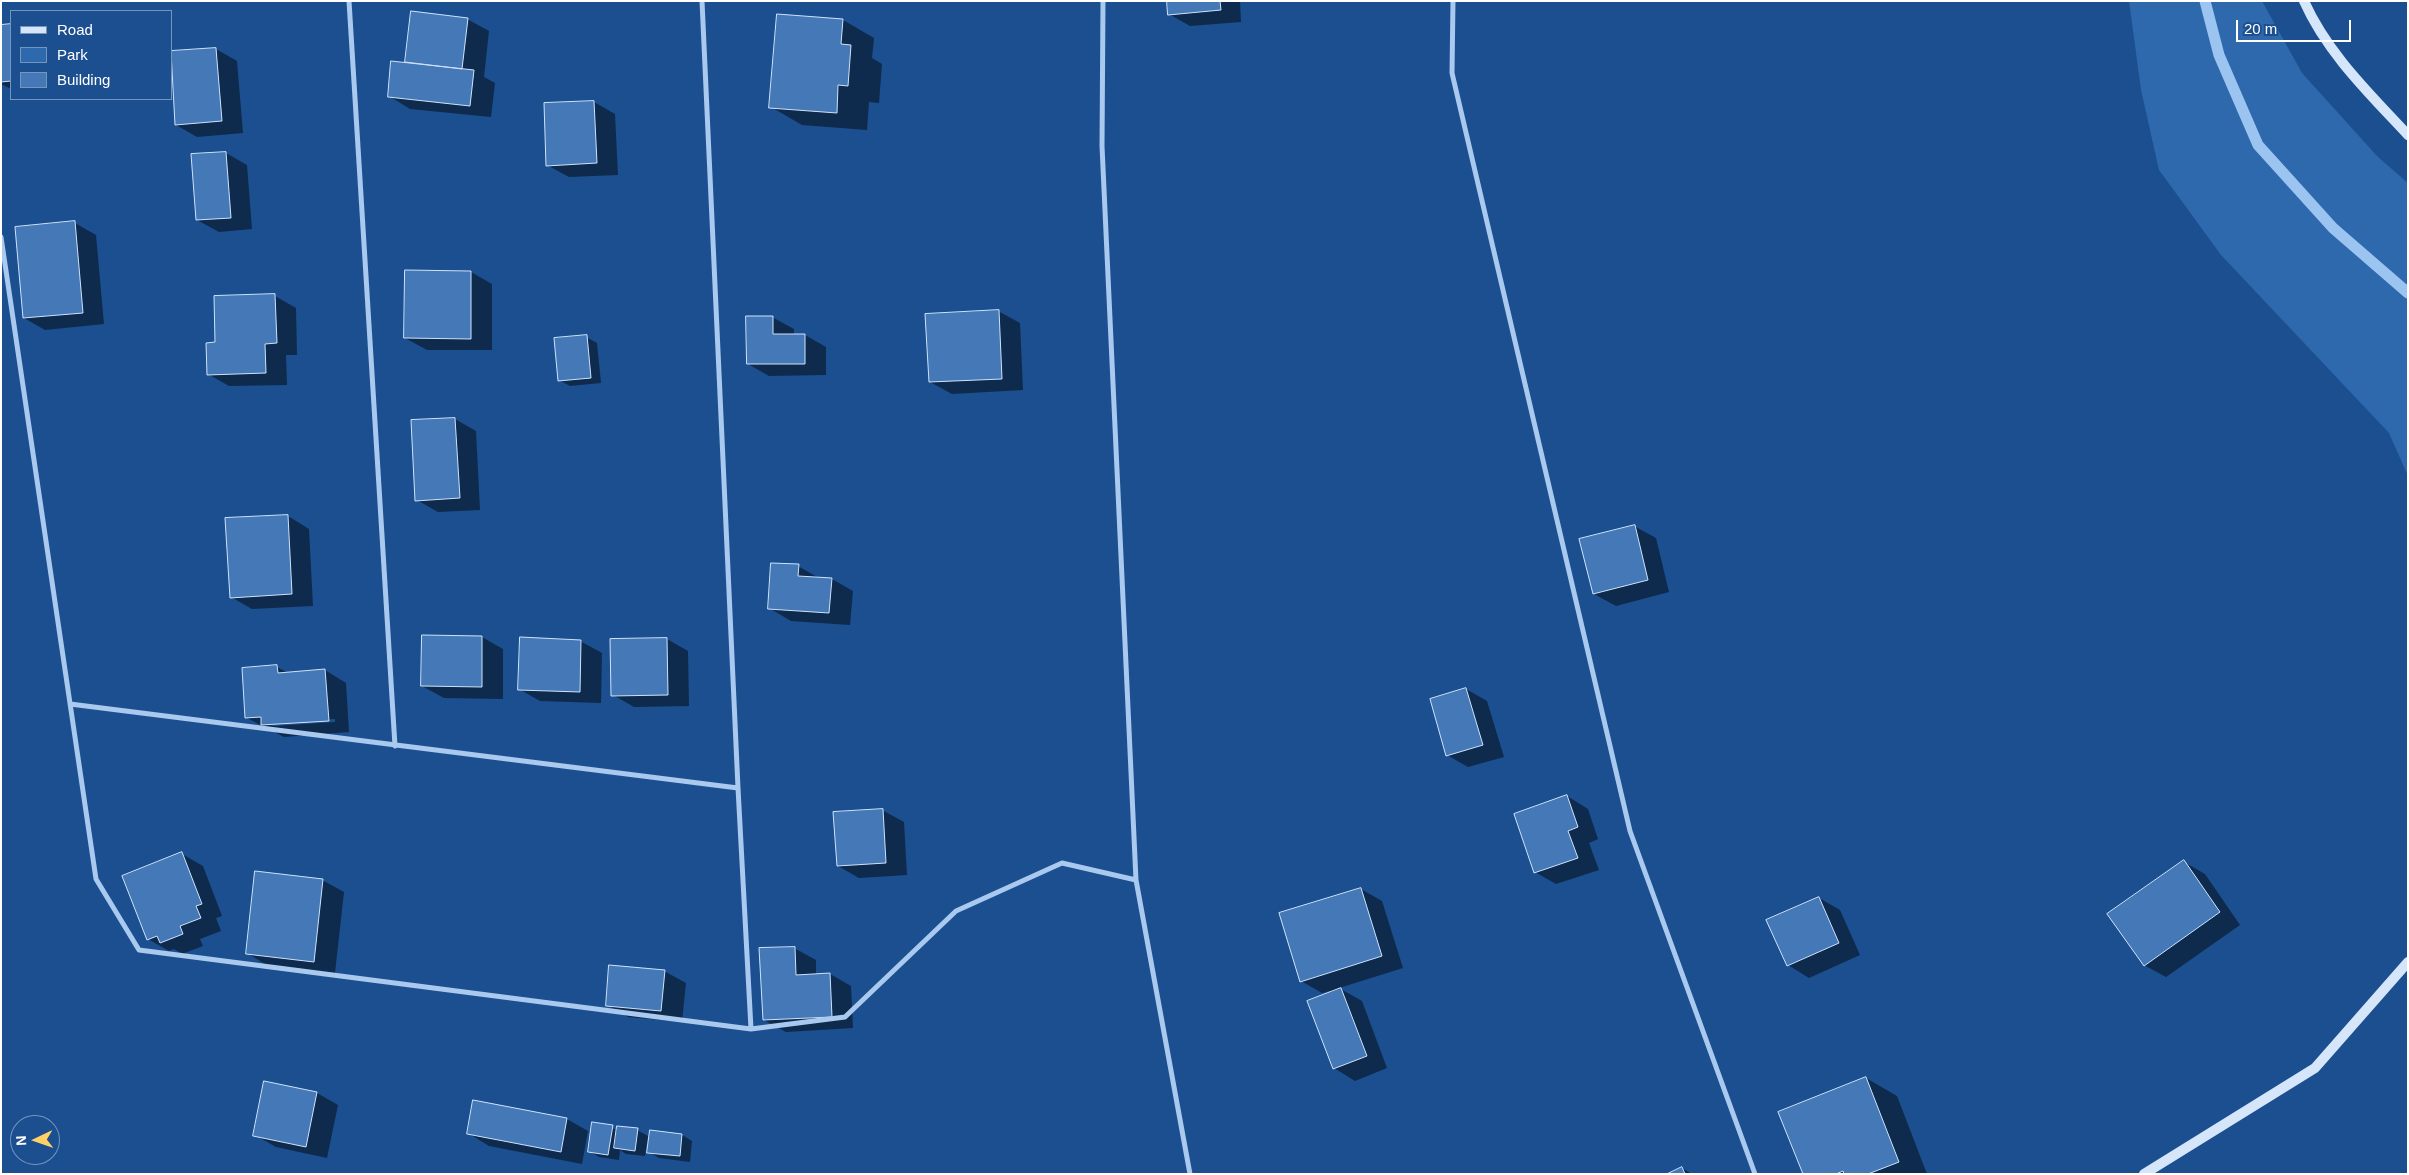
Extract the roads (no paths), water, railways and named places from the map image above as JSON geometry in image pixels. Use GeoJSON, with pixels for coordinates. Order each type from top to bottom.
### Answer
{"type":"FeatureCollection","features":[{"type":"Feature","properties":{"kind":"street"},"geometry":{"type":"LineString","coordinates":[[349,1],[395,746]]}},
{"type":"Feature","properties":{"kind":"street"},"geometry":{"type":"LineString","coordinates":[[702,1],[738,788],[752,1029]]}},
{"type":"Feature","properties":{"kind":"street"},"geometry":{"type":"LineString","coordinates":[[1103,1],[1102,146],[1136,880],[1190,1174]]}},
{"type":"Feature","properties":{"kind":"street"},"geometry":{"type":"LineString","coordinates":[[1453,1],[1452,73],[1630,831],[1755,1174]]}},
{"type":"Feature","properties":{"kind":"street"},"geometry":{"type":"LineString","coordinates":[[2304,1],[2315,26],[2347,67],[2408,135]]}},
{"type":"Feature","properties":{"kind":"street"},"geometry":{"type":"LineString","coordinates":[[1,237],[96,879],[139,950],[752,1029],[845,1017],[956,912],[1062,862],[1136,880]]}},
{"type":"Feature","properties":{"kind":"street"},"geometry":{"type":"LineString","coordinates":[[70,704],[738,788]]}},
{"type":"Feature","properties":{"kind":"street"},"geometry":{"type":"LineString","coordinates":[[2144,1174],[2315,1068],[2408,962]]}},
{"type":"Feature","properties":{"kind":"waterway"},"geometry":{"type":"LineString","coordinates":[[2205,1],[2219,55],[2258,145],[2333,228],[2408,293]]}}]}
